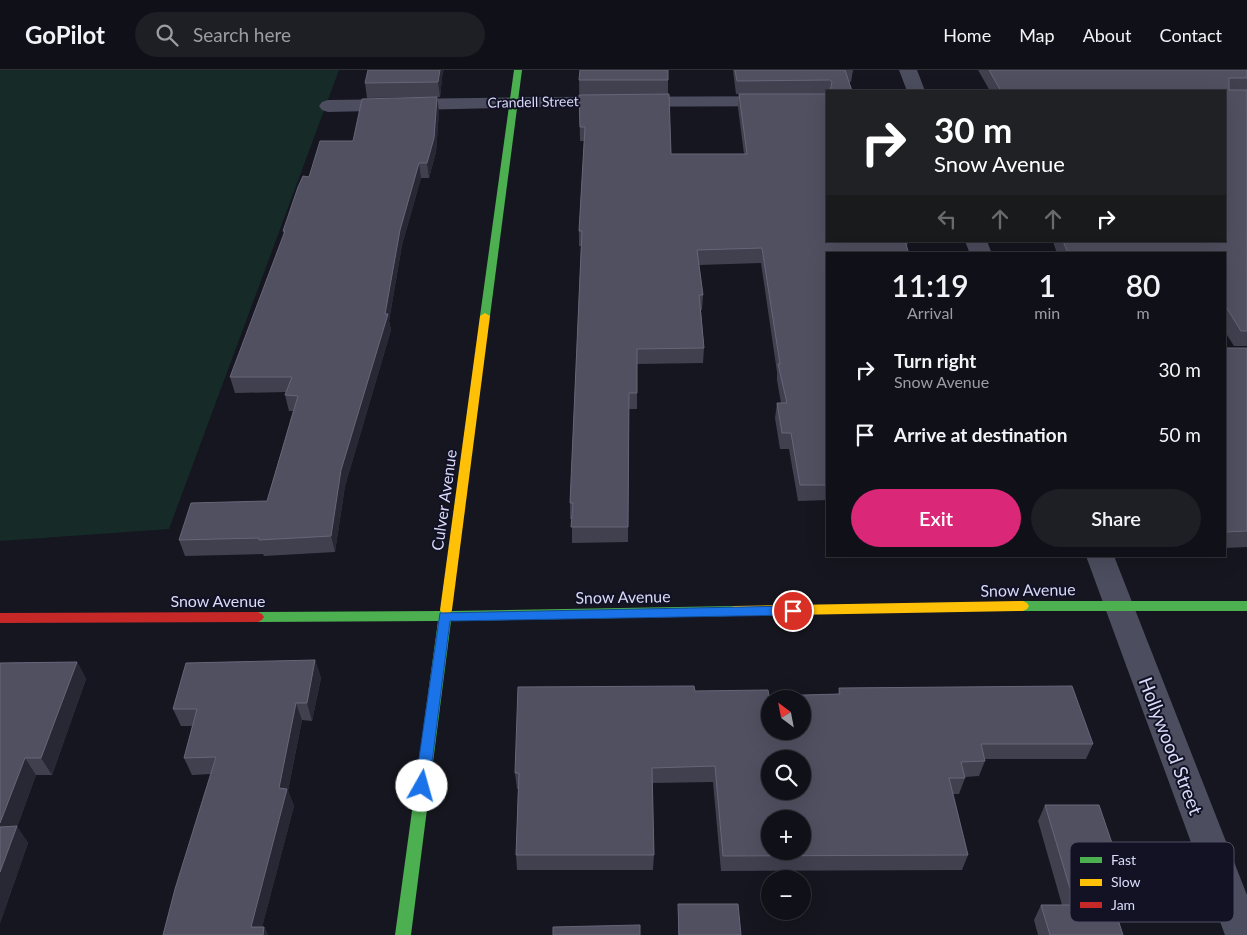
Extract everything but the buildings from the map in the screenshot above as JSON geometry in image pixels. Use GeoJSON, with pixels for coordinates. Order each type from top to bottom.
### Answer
{"type":"FeatureCollection","features":[{"type":"Feature","properties":{"kind":"street","name":"Culver Avenue"},"geometry":{"type":"LineString","coordinates":[[403,935],[518,70]]}},
{"type":"Feature","properties":{"kind":"street"},"geometry":{"type":"LineString","coordinates":[[908,70],[916,90]]}},
{"type":"Feature","properties":{"kind":"street","name":"Crandell Street"},"geometry":{"type":"LineString","coordinates":[[328,106],[514,102],[826,100]]}},
{"type":"Feature","properties":{"kind":"street","name":"Hollywood Street"},"geometry":{"type":"LineString","coordinates":[[1100,557],[1208,842]]}},
{"type":"Feature","properties":{"kind":"street","name":"Snow Avenue"},"geometry":{"type":"LineString","coordinates":[[0,618],[444,616],[1118,606],[1247,606]]}},
{"type":"Feature","properties":{"kind":"street","name":"Hollywood Street"},"geometry":{"type":"LineString","coordinates":[[1234,909],[1244,935]]}},
{"type":"Feature","properties":{"kind":"green space"},"geometry":{"type":"Polygon","coordinates":[[[0,70],[339,70],[169,529],[0,541],[0,70]]]}},
{"type":"Feature","properties":{"kind":"traffic: fast"},"geometry":{"type":"LineString","coordinates":[[485,316],[518,70]]}},
{"type":"Feature","properties":{"kind":"traffic: fast"},"geometry":{"type":"LineString","coordinates":[[1023,606],[1247,606]]}},
{"type":"Feature","properties":{"kind":"traffic: fast"},"geometry":{"type":"LineString","coordinates":[[403,935],[446,610]]}},
{"type":"Feature","properties":{"kind":"traffic: fast"},"geometry":{"type":"LineString","coordinates":[[258,617],[498,616],[734,611]]}},
{"type":"Feature","properties":{"kind":"traffic: slow"},"geometry":{"type":"LineString","coordinates":[[446,610],[485,316]]}},
{"type":"Feature","properties":{"kind":"traffic: slow"},"geometry":{"type":"LineString","coordinates":[[734,611],[1023,606]]}},
{"type":"Feature","properties":{"kind":"traffic: jam"},"geometry":{"type":"LineString","coordinates":[[0,618],[258,617]]}},
{"type":"Feature","properties":{"kind":"route"},"geometry":{"type":"LineString","coordinates":[[422,786],[444,616],[793,611]]}}]}
